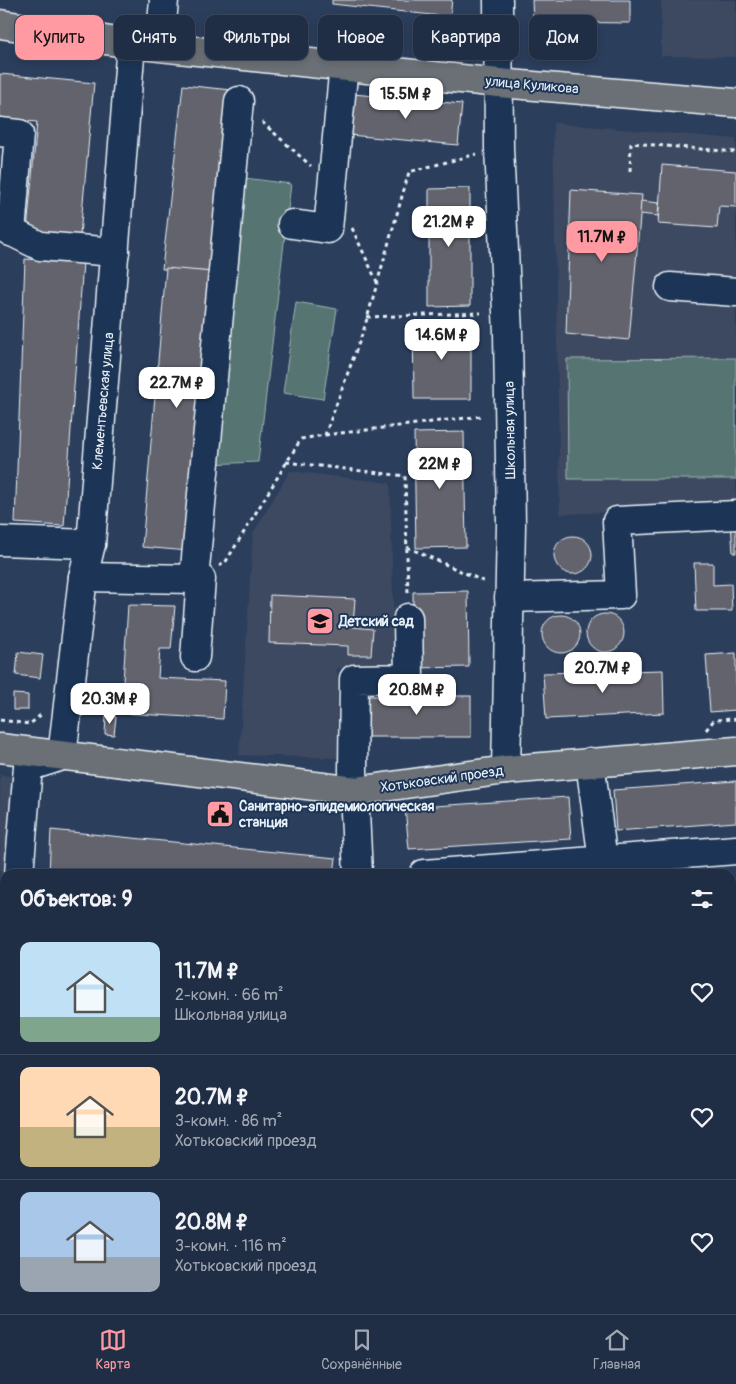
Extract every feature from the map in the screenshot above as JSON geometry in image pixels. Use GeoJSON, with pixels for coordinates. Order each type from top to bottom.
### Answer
{"type":"FeatureCollection","features":[{"type":"Feature","properties":{"kind":"main road","name":"улица Куликова"},"geometry":{"type":"LineString","coordinates":[[0,24],[114,41]]}},
{"type":"Feature","properties":{"kind":"main road","name":"улица Куликова"},"geometry":{"type":"LineString","coordinates":[[195,50],[500,82],[736,102]]}},
{"type":"Feature","properties":{"kind":"main road","name":"Хотьковский проезд"},"geometry":{"type":"LineString","coordinates":[[0,748],[356,790],[506,770],[736,751]]}},
{"type":"Feature","properties":{"kind":"street"},"geometry":{"type":"LineString","coordinates":[[163,15],[164,0]]}},
{"type":"Feature","properties":{"kind":"street","name":"Школьная улица"},"geometry":{"type":"LineString","coordinates":[[498,0],[499,148],[508,333],[511,525],[506,770]]}},
{"type":"Feature","properties":{"kind":"street","name":"Клементьевская улица"},"geometry":{"type":"LineString","coordinates":[[62,756],[83,577],[91,544],[130,60]]}},
{"type":"Feature","properties":{"kind":"street"},"geometry":{"type":"LineString","coordinates":[[292,224],[328,229],[344,65]]}},
{"type":"Feature","properties":{"kind":"street"},"geometry":{"type":"LineString","coordinates":[[194,579],[239,102]]}},
{"type":"Feature","properties":{"kind":"street"},"geometry":{"type":"LineString","coordinates":[[0,132],[19,134],[6,229],[40,246],[114,252]]}},
{"type":"Feature","properties":{"kind":"street"},"geometry":{"type":"LineString","coordinates":[[670,287],[736,292]]}},
{"type":"Feature","properties":{"kind":"street"},"geometry":{"type":"LineString","coordinates":[[509,598],[621,594],[617,521],[736,515]]}},
{"type":"Feature","properties":{"kind":"street"},"geometry":{"type":"LineString","coordinates":[[0,541],[91,544]]}},
{"type":"Feature","properties":{"kind":"street"},"geometry":{"type":"LineString","coordinates":[[83,577],[201,579],[196,657]]}},
{"type":"Feature","properties":{"kind":"street"},"geometry":{"type":"LineString","coordinates":[[358,869],[356,790],[353,771],[354,679],[409,678],[408,618]]}},
{"type":"Feature","properties":{"kind":"street"},"geometry":{"type":"LineString","coordinates":[[18,869],[28,767],[62,756]]}},
{"type":"Feature","properties":{"kind":"street"},"geometry":{"type":"LineString","coordinates":[[590,762],[602,867]]}},
{"type":"Feature","properties":{"kind":"street"},"geometry":{"type":"LineString","coordinates":[[551,869],[602,867],[736,850]]}},
{"type":"Feature","properties":{"kind":"path"},"geometry":{"type":"LineString","coordinates":[[630,171],[631,142],[736,152]]}},
{"type":"Feature","properties":{"kind":"path"},"geometry":{"type":"LineString","coordinates":[[325,435],[367,317],[409,172],[499,148]]}},
{"type":"Feature","properties":{"kind":"path"},"geometry":{"type":"LineString","coordinates":[[367,317],[481,313]]}},
{"type":"Feature","properties":{"kind":"path"},"geometry":{"type":"LineString","coordinates":[[194,579],[225,564],[300,439],[482,416]]}},
{"type":"Feature","properties":{"kind":"path"},"geometry":{"type":"LineString","coordinates":[[286,462],[405,476],[408,618]]}},
{"type":"Feature","properties":{"kind":"path"},"geometry":{"type":"LineString","coordinates":[[407,547],[485,582]]}},
{"type":"Feature","properties":{"kind":"path"},"geometry":{"type":"LineString","coordinates":[[701,736],[714,720],[736,719]]}},
{"type":"Feature","properties":{"kind":"path"},"geometry":{"type":"LineString","coordinates":[[0,720],[30,724]]}},
{"type":"Feature","properties":{"kind":"shaded area"},"geometry":{"type":"Polygon","coordinates":[[[661,0],[736,0],[736,57],[661,56],[661,0]]]}},
{"type":"Feature","properties":{"kind":"shaded area"},"geometry":{"type":"Polygon","coordinates":[[[553,123],[736,139],[736,508],[560,514],[553,123]]]}},
{"type":"Feature","properties":{"kind":"shaded area","name":"Детский сад"},"geometry":{"type":"Polygon","coordinates":[[[290,471],[390,483],[395,668],[337,668],[338,758],[239,755],[253,533],[290,471]]]}},
{"type":"Feature","properties":{"kind":"shaded area"},"geometry":{"type":"Polygon","coordinates":[[[0,775],[16,777],[7,869],[0,869],[0,775]]]}},
{"type":"Feature","properties":{"kind":"green space"},"geometry":{"type":"Polygon","coordinates":[[[237,177],[291,184],[258,462],[209,464],[237,177]]]}},
{"type":"Feature","properties":{"kind":"green space"},"geometry":{"type":"Polygon","coordinates":[[[296,302],[337,309],[323,399],[283,393],[296,302]]]}},
{"type":"Feature","properties":{"kind":"green space"},"geometry":{"type":"Polygon","coordinates":[[[736,358],[736,479],[568,479],[567,359],[736,358]]]}},
{"type":"Feature","properties":{"kind":"building"},"geometry":{"type":"Polygon","coordinates":[[[332,0],[452,0],[450,15],[432,15],[332,4],[332,0]]]}},
{"type":"Feature","properties":{"kind":"building"},"geometry":{"type":"Polygon","coordinates":[[[532,0],[630,0],[630,23],[597,23],[597,15],[533,15],[532,0]]]}},
{"type":"Feature","properties":{"kind":"building"},"geometry":{"type":"Polygon","coordinates":[[[0,74],[94,83],[80,235],[27,231],[37,122],[0,119],[0,74]]]}},
{"type":"Feature","properties":{"kind":"building"},"geometry":{"type":"Polygon","coordinates":[[[183,85],[231,90],[213,272],[162,269],[183,85]]]}},
{"type":"Feature","properties":{"kind":"building"},"geometry":{"type":"Polygon","coordinates":[[[353,94],[462,104],[458,145],[349,135],[353,94]]]}},
{"type":"Feature","properties":{"kind":"building"},"geometry":{"type":"Polygon","coordinates":[[[662,165],[736,171],[736,207],[719,206],[717,228],[658,224],[662,165]]]}},
{"type":"Feature","properties":{"kind":"building"},"geometry":{"type":"Polygon","coordinates":[[[470,188],[470,306],[429,307],[429,189],[470,188]]]}},
{"type":"Feature","properties":{"kind":"building"},"geometry":{"type":"Polygon","coordinates":[[[571,190],[642,195],[629,340],[566,334],[571,190]]]}},
{"type":"Feature","properties":{"kind":"building"},"geometry":{"type":"Polygon","coordinates":[[[641,201],[659,203],[658,216],[640,214],[641,201]]]}},
{"type":"Feature","properties":{"kind":"building"},"geometry":{"type":"Polygon","coordinates":[[[25,259],[83,262],[64,526],[15,523],[25,259]]]}},
{"type":"Feature","properties":{"kind":"building"},"geometry":{"type":"Polygon","coordinates":[[[166,268],[213,272],[188,551],[142,547],[166,268]]]}},
{"type":"Feature","properties":{"kind":"building"},"geometry":{"type":"Polygon","coordinates":[[[471,322],[471,399],[414,399],[413,323],[471,322]]]}},
{"type":"Feature","properties":{"kind":"building"},"geometry":{"type":"Polygon","coordinates":[[[464,432],[466,547],[416,548],[414,433],[464,432]]]}},
{"type":"Feature","properties":{"kind":"building"},"geometry":{"type":"Polygon","coordinates":[[[731,523],[736,523],[736,553],[733,553],[731,523]]]}},
{"type":"Feature","properties":{"kind":"building"},"geometry":{"type":"Polygon","coordinates":[[[573,536],[586,542],[592,555],[586,568],[573,574],[560,568],[554,555],[560,542],[573,536]]]}},
{"type":"Feature","properties":{"kind":"building"},"geometry":{"type":"Polygon","coordinates":[[[694,563],[713,563],[713,585],[731,584],[732,611],[696,611],[694,563]]]}},
{"type":"Feature","properties":{"kind":"building"},"geometry":{"type":"Polygon","coordinates":[[[468,591],[469,667],[413,668],[413,592],[468,591]]]}},
{"type":"Feature","properties":{"kind":"building"},"geometry":{"type":"Polygon","coordinates":[[[270,595],[355,599],[353,627],[373,629],[371,655],[348,655],[348,646],[269,643],[270,595]]]}},
{"type":"Feature","properties":{"kind":"building"},"geometry":{"type":"Polygon","coordinates":[[[128,605],[175,606],[171,649],[160,649],[158,678],[225,681],[223,719],[121,713],[128,605]]]}},
{"type":"Feature","properties":{"kind":"building"},"geometry":{"type":"Polygon","coordinates":[[[605,614],[618,620],[624,633],[618,646],[605,652],[592,646],[586,633],[592,620],[605,614]]]}},
{"type":"Feature","properties":{"kind":"building"},"geometry":{"type":"Polygon","coordinates":[[[561,615],[574,621],[580,634],[574,647],[561,653],[548,647],[542,634],[548,621],[561,615]]]}},
{"type":"Feature","properties":{"kind":"building"},"geometry":{"type":"Polygon","coordinates":[[[18,652],[43,655],[40,678],[16,675],[18,652]]]}},
{"type":"Feature","properties":{"kind":"building"},"geometry":{"type":"Polygon","coordinates":[[[736,653],[736,710],[710,712],[706,655],[736,653]]]}},
{"type":"Feature","properties":{"kind":"building"},"geometry":{"type":"Polygon","coordinates":[[[663,670],[664,713],[546,719],[543,673],[663,670]]]}},
{"type":"Feature","properties":{"kind":"building"},"geometry":{"type":"Polygon","coordinates":[[[13,694],[28,695],[28,710],[13,710],[13,694]]]}},
{"type":"Feature","properties":{"kind":"building"},"geometry":{"type":"Polygon","coordinates":[[[362,696],[471,696],[471,737],[362,737],[362,696]]]}},
{"type":"Feature","properties":{"kind":"building"},"geometry":{"type":"Polygon","coordinates":[[[106,716],[116,717],[114,735],[105,734],[106,716]]]}},
{"type":"Feature","properties":{"kind":"building"},"geometry":{"type":"Polygon","coordinates":[[[736,781],[736,822],[616,831],[613,790],[736,781]]]}},
{"type":"Feature","properties":{"kind":"building"},"geometry":{"type":"Polygon","coordinates":[[[568,797],[571,839],[409,849],[405,808],[568,797]]]}},
{"type":"Feature","properties":{"kind":"building"},"geometry":{"type":"Polygon","coordinates":[[[51,830],[336,858],[335,869],[49,869],[51,830]]]}},
{"type":"Feature","properties":{"kind":"place","name":"Детский сад"},"geometry":{"type":"Point","coordinates":[320,621]}},
{"type":"Feature","properties":{"kind":"place","name":"Санитарно-эпидемиологическая станция"},"geometry":{"type":"Point","coordinates":[220,814]}}]}
